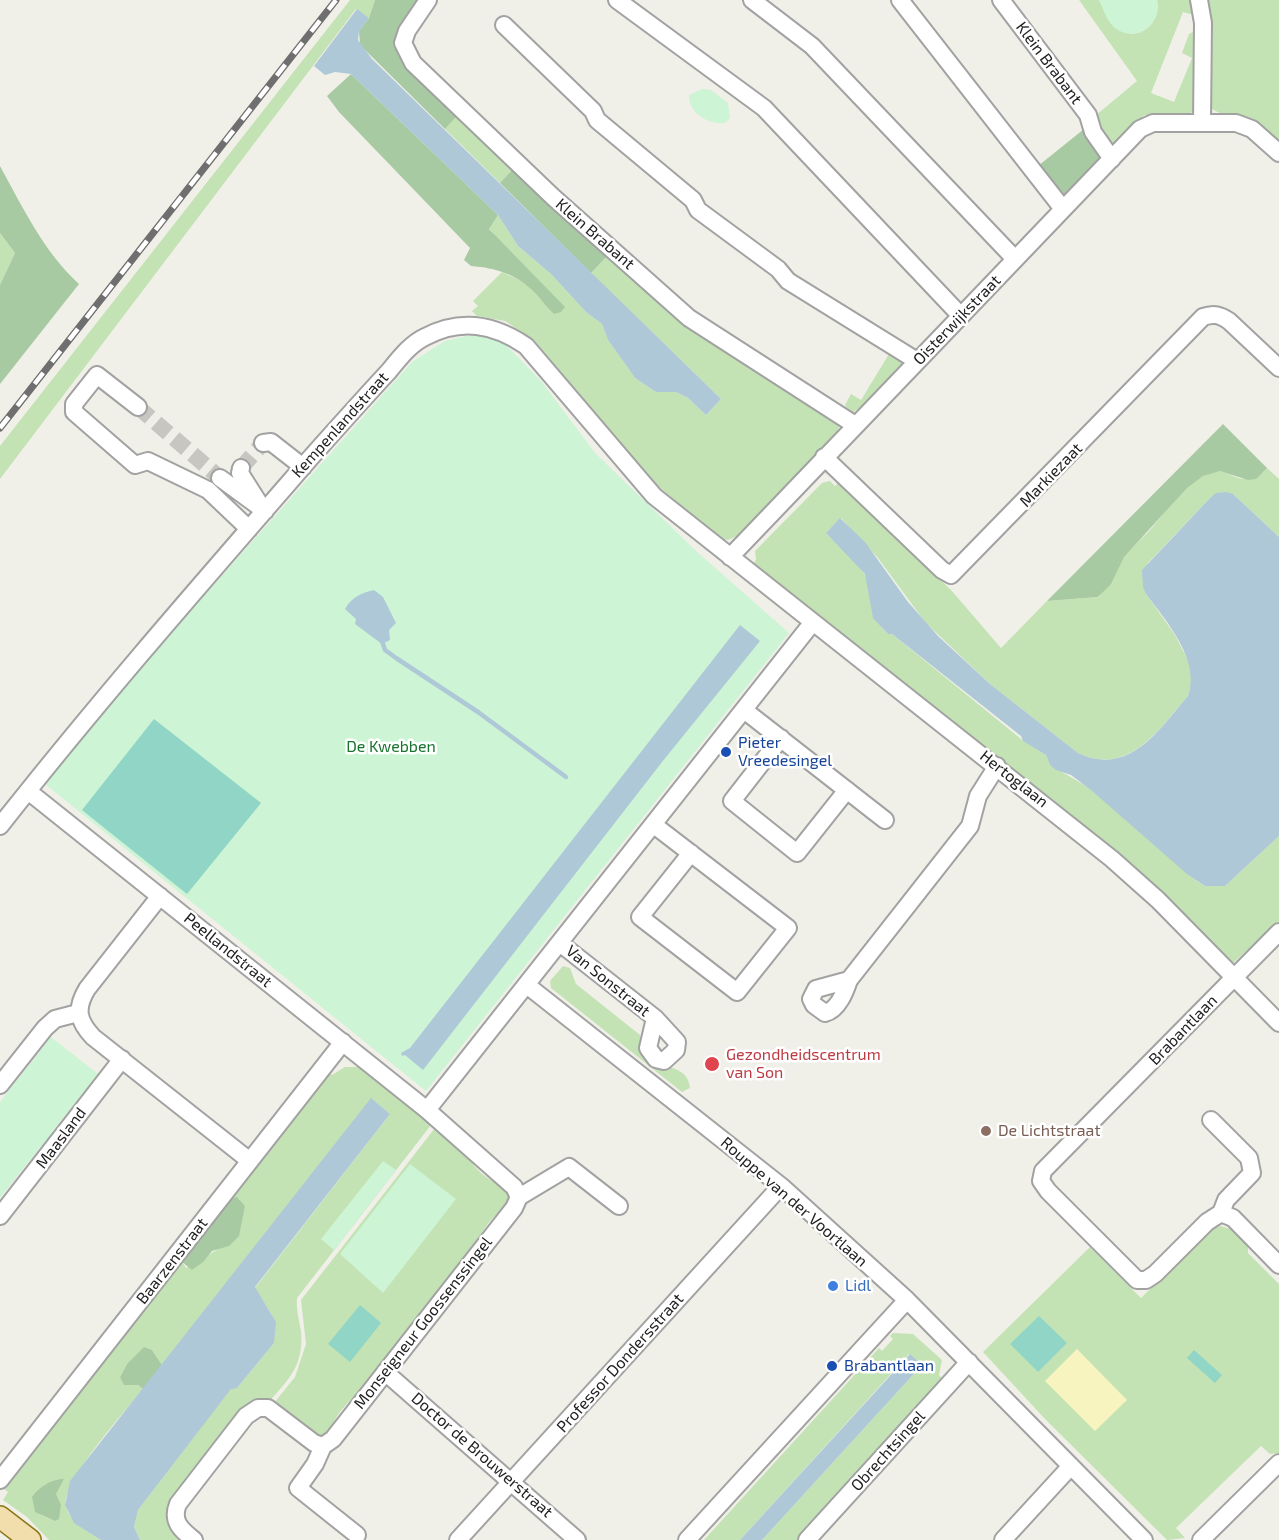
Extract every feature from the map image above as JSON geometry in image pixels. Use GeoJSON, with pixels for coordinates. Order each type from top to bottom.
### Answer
{"type":"FeatureCollection","features":[{"type":"Feature","properties":{"kind":"main road"},"geometry":{"type":"LineString","coordinates":[[0,1517],[30,1540]]}},
{"type":"Feature","properties":{"kind":"street","name":"Klein Brabant"},"geometry":{"type":"LineString","coordinates":[[428,0],[407,31],[403,43],[413,63],[553,197],[689,318],[715,337],[855,425]]}},
{"type":"Feature","properties":{"kind":"street"},"geometry":{"type":"LineString","coordinates":[[617,0],[764,108],[961,316]]}},
{"type":"Feature","properties":{"kind":"street"},"geometry":{"type":"LineString","coordinates":[[752,0],[812,46],[1015,259]]}},
{"type":"Feature","properties":{"kind":"street"},"geometry":{"type":"LineString","coordinates":[[900,0],[1063,209]]}},
{"type":"Feature","properties":{"kind":"street","name":"Klein Brabant"},"geometry":{"type":"LineString","coordinates":[[1001,0],[1088,115],[1093,132],[1112,159]]}},
{"type":"Feature","properties":{"kind":"street"},"geometry":{"type":"LineString","coordinates":[[1198,0],[1203,23],[1202,123]]}},
{"type":"Feature","properties":{"kind":"street"},"geometry":{"type":"LineString","coordinates":[[504,25],[593,111],[597,120],[693,200],[698,210],[778,269],[788,281],[917,361]]}},
{"type":"Feature","properties":{"kind":"street","name":"Oisterwijkstraat"},"geometry":{"type":"LineString","coordinates":[[730,557],[1140,129],[1153,123],[1236,123],[1252,129],[1279,153]]}},
{"type":"Feature","properties":{"kind":"street","name":"Markiezaat"},"geometry":{"type":"LineString","coordinates":[[824,457],[942,570],[951,575],[960,569],[1203,317],[1220,315],[1229,321],[1279,368]]}},
{"type":"Feature","properties":{"kind":"street","name":"Kempenlandstraat"},"geometry":{"type":"LineString","coordinates":[[0,826],[130,666],[363,399],[422,338],[444,328],[478,325],[506,332],[526,346],[654,496],[730,557]]}},
{"type":"Feature","properties":{"kind":"street"},"geometry":{"type":"LineString","coordinates":[[138,407],[97,375],[75,405],[74,411],[135,465],[148,461],[208,490],[249,529]]}},
{"type":"Feature","properties":{"kind":"street"},"geometry":{"type":"LineString","coordinates":[[263,442],[270,442],[303,467]]}},
{"type":"Feature","properties":{"kind":"street"},"geometry":{"type":"LineString","coordinates":[[241,468],[240,473],[265,511]]}},
{"type":"Feature","properties":{"kind":"street"},"geometry":{"type":"LineString","coordinates":[[220,478],[265,511]]}},
{"type":"Feature","properties":{"kind":"street","name":"Hertoglaan"},"geometry":{"type":"LineString","coordinates":[[730,557],[1112,859],[1158,900],[1279,1023]]}},
{"type":"Feature","properties":{"kind":"street"},"geometry":{"type":"LineString","coordinates":[[519,1197],[514,1187],[427,1110],[528,986],[813,622]]}},
{"type":"Feature","properties":{"kind":"street"},"geometry":{"type":"LineString","coordinates":[[744,710],[885,820]]}},
{"type":"Feature","properties":{"kind":"street"},"geometry":{"type":"LineString","coordinates":[[781,738],[732,801],[797,853],[847,790]]}},
{"type":"Feature","properties":{"kind":"street"},"geometry":{"type":"LineString","coordinates":[[849,980],[970,826],[978,796],[997,766]]}},
{"type":"Feature","properties":{"kind":"street","name":"Peellandstraat"},"geometry":{"type":"LineString","coordinates":[[28,791],[427,1110]]}},
{"type":"Feature","properties":{"kind":"street"},"geometry":{"type":"LineString","coordinates":[[654,825],[788,928],[737,992],[640,916],[691,854]]}},
{"type":"Feature","properties":{"kind":"street"},"geometry":{"type":"LineString","coordinates":[[160,896],[87,989],[80,1000],[78,1013],[83,1026],[250,1161]]}},
{"type":"Feature","properties":{"kind":"street","name":"Brabantlaan"},"geometry":{"type":"LineString","coordinates":[[1221,1213],[1207,1222],[1155,1274],[1146,1280],[1137,1280],[1048,1191],[1041,1180],[1043,1171],[1279,932]]}},
{"type":"Feature","properties":{"kind":"street","name":"Van Sonstraat"},"geometry":{"type":"LineString","coordinates":[[561,944],[655,1018]]}},
{"type":"Feature","properties":{"kind":"street","name":"Rouppe van der Voortlaan"},"geometry":{"type":"LineString","coordinates":[[528,986],[781,1186],[908,1300],[1144,1540]]}},
{"type":"Feature","properties":{"kind":"street"},"geometry":{"type":"LineString","coordinates":[[0,1084],[50,1023],[55,1019],[78,1013]]}},
{"type":"Feature","properties":{"kind":"street","name":"Baarzenstraat"},"geometry":{"type":"LineString","coordinates":[[0,1480],[343,1042]]}},
{"type":"Feature","properties":{"kind":"street","name":"Maasland"},"geometry":{"type":"LineString","coordinates":[[0,1216],[122,1059]]}},
{"type":"Feature","properties":{"kind":"street"},"geometry":{"type":"LineString","coordinates":[[1211,1120],[1249,1158],[1252,1173],[1226,1200],[1221,1213],[1233,1218],[1279,1265]]}},
{"type":"Feature","properties":{"kind":"street","name":"Monseigneur Goossenssingel"},"geometry":{"type":"LineString","coordinates":[[357,1535],[298,1488],[315,1464],[323,1446],[333,1439],[514,1208],[519,1197],[569,1167],[619,1206]]}},
{"type":"Feature","properties":{"kind":"street","name":"Professor Dondersstraat"},"geometry":{"type":"LineString","coordinates":[[458,1540],[781,1186]]}},
{"type":"Feature","properties":{"kind":"street"},"geometry":{"type":"LineString","coordinates":[[687,1540],[908,1300]]}},
{"type":"Feature","properties":{"kind":"street","name":"Obrechtsingel"},"geometry":{"type":"LineString","coordinates":[[807,1540],[969,1362]]}},
{"type":"Feature","properties":{"kind":"street","name":"Doctor de Brouwerstraat"},"geometry":{"type":"LineString","coordinates":[[385,1372],[577,1540]]}},
{"type":"Feature","properties":{"kind":"street"},"geometry":{"type":"LineString","coordinates":[[194,1540],[181,1530],[175,1518],[178,1504],[252,1411],[267,1408],[314,1443],[323,1446]]}},
{"type":"Feature","properties":{"kind":"street"},"geometry":{"type":"LineString","coordinates":[[1201,1540],[1279,1463]]}},
{"type":"Feature","properties":{"kind":"street"},"geometry":{"type":"LineString","coordinates":[[1003,1540],[1071,1466]]}},
{"type":"Feature","properties":{"kind":"green space"},"geometry":{"type":"Polygon","coordinates":[[[350,0],[375,0],[369,18],[356,9],[0,479],[0,446],[350,0]]]}},
{"type":"Feature","properties":{"kind":"green space"},"geometry":{"type":"Polygon","coordinates":[[[375,0],[420,0],[400,29],[395,46],[404,63],[458,115],[445,129],[360,45],[359,31],[369,18],[375,0]]]}},
{"type":"Feature","properties":{"kind":"green space"},"geometry":{"type":"Polygon","coordinates":[[[1079,0],[1099,0],[1104,9],[1130,34],[1142,31],[1152,24],[1157,13],[1157,0],[1191,0],[1194,15],[1183,12],[1151,93],[1174,102],[1192,58],[1182,53],[1189,34],[1195,31],[1193,111],[1187,116],[1144,115],[1111,148],[1103,139],[1095,116],[1137,81],[1079,0]]]}},
{"type":"Feature","properties":{"kind":"green space"},"geometry":{"type":"Polygon","coordinates":[[[1099,0],[1157,0],[1158,9],[1151,25],[1137,33],[1128,34],[1112,25],[1099,0]]]}},
{"type":"Feature","properties":{"kind":"green space"},"geometry":{"type":"Polygon","coordinates":[[[1206,0],[1279,0],[1279,145],[1249,118],[1219,113],[1211,108],[1210,18],[1206,0]]]}},
{"type":"Feature","properties":{"kind":"green space"},"geometry":{"type":"Polygon","coordinates":[[[351,74],[498,215],[489,229],[565,307],[561,312],[554,314],[521,281],[497,270],[471,266],[464,260],[470,248],[339,112],[327,96],[351,74]]]}},
{"type":"Feature","properties":{"kind":"green space"},"geometry":{"type":"Polygon","coordinates":[[[702,89],[711,90],[728,103],[730,118],[725,123],[706,120],[692,107],[689,95],[702,89]]]}},
{"type":"Feature","properties":{"kind":"green space"},"geometry":{"type":"Polygon","coordinates":[[[458,115],[513,169],[500,183],[445,129],[458,115]]]}},
{"type":"Feature","properties":{"kind":"green space"},"geometry":{"type":"Polygon","coordinates":[[[1084,129],[1103,155],[1066,194],[1060,194],[1038,166],[1084,129]]]}},
{"type":"Feature","properties":{"kind":"green space"},"geometry":{"type":"Polygon","coordinates":[[[0,166],[45,244],[79,284],[0,384],[0,285],[15,253],[0,233],[0,166]]]}},
{"type":"Feature","properties":{"kind":"green space"},"geometry":{"type":"Polygon","coordinates":[[[513,169],[608,255],[591,273],[500,183],[513,169]]]}},
{"type":"Feature","properties":{"kind":"green space"},"geometry":{"type":"Polygon","coordinates":[[[498,215],[518,246],[551,274],[586,312],[602,324],[608,340],[635,378],[656,392],[676,392],[688,398],[706,415],[721,399],[591,273],[608,255],[696,332],[835,420],[839,427],[838,431],[737,536],[728,540],[719,538],[651,480],[534,340],[505,321],[477,316],[472,311],[478,306],[473,301],[502,272],[526,283],[554,314],[489,228],[498,215]]]}},
{"type":"Feature","properties":{"kind":"green space"},"geometry":{"type":"Polygon","coordinates":[[[0,233],[15,253],[0,285],[0,233]]]}},
{"type":"Feature","properties":{"kind":"green space","name":"De Kwebben"},"geometry":{"type":"Polygon","coordinates":[[[476,334],[501,340],[541,381],[595,453],[696,551],[789,633],[426,1091],[40,780],[412,362],[445,341],[476,334]]]}},
{"type":"Feature","properties":{"kind":"green space"},"geometry":{"type":"Polygon","coordinates":[[[878,343],[906,360],[864,404],[851,414],[845,405],[851,394],[861,400],[889,354],[877,346],[878,343]]]}},
{"type":"Feature","properties":{"kind":"green space"},"geometry":{"type":"Polygon","coordinates":[[[1223,424],[1267,468],[1256,479],[1248,480],[1220,471],[1203,476],[1187,488],[1124,557],[1111,584],[1098,597],[1047,601],[1223,424]]]}},
{"type":"Feature","properties":{"kind":"green space"},"geometry":{"type":"Polygon","coordinates":[[[1267,468],[1279,479],[1279,537],[1233,494],[1210,498],[1147,564],[1146,594],[1175,635],[1190,664],[1192,679],[1188,696],[1153,735],[1141,746],[1112,759],[1096,759],[1078,753],[990,684],[925,622],[878,558],[841,518],[826,533],[852,558],[865,575],[876,618],[888,634],[892,634],[1021,739],[1046,755],[1050,765],[1091,789],[1197,881],[1205,886],[1225,886],[1279,836],[1279,921],[1234,962],[1230,962],[752,565],[756,560],[755,551],[822,483],[830,481],[835,486],[839,482],[951,590],[1001,648],[1047,601],[1099,597],[1126,554],[1183,491],[1199,478],[1216,471],[1249,479],[1267,468]]]}},
{"type":"Feature","properties":{"kind":"green space"},"geometry":{"type":"Polygon","coordinates":[[[563,966],[570,968],[576,984],[640,1035],[640,1052],[652,1062],[681,1072],[690,1088],[682,1092],[551,988],[550,981],[563,966]]]}},
{"type":"Feature","properties":{"kind":"green space"},"geometry":{"type":"Polygon","coordinates":[[[47,1034],[98,1074],[51,1133],[51,1139],[46,1146],[41,1146],[0,1198],[0,1102],[47,1042],[47,1034]]]}},
{"type":"Feature","properties":{"kind":"green space"},"geometry":{"type":"Polygon","coordinates":[[[345,1067],[358,1067],[431,1125],[297,1298],[301,1343],[300,1354],[293,1371],[267,1404],[261,1403],[170,1525],[182,1540],[140,1540],[134,1527],[138,1510],[231,1388],[237,1388],[274,1343],[272,1315],[255,1288],[390,1114],[372,1099],[162,1365],[152,1350],[127,1364],[120,1377],[143,1389],[96,1446],[73,1481],[67,1495],[66,1506],[71,1518],[101,1540],[49,1540],[27,1517],[3,1500],[8,1492],[4,1489],[182,1262],[186,1268],[220,1248],[240,1199],[231,1199],[330,1073],[332,1075],[345,1067]],[[50,1483],[44,1485],[41,1515],[55,1521],[56,1494],[50,1483]]]}},
{"type":"Feature","properties":{"kind":"green space"},"geometry":{"type":"Polygon","coordinates":[[[435,1128],[463,1153],[467,1152],[472,1163],[482,1174],[506,1187],[511,1194],[509,1207],[502,1210],[488,1223],[463,1265],[456,1267],[398,1340],[398,1348],[364,1391],[353,1398],[343,1409],[334,1421],[331,1433],[323,1439],[274,1403],[295,1377],[306,1344],[301,1300],[435,1128]]]}},
{"type":"Feature","properties":{"kind":"green space"},"geometry":{"type":"Polygon","coordinates":[[[383,1161],[396,1170],[334,1250],[321,1239],[383,1161]]]}},
{"type":"Feature","properties":{"kind":"green space"},"geometry":{"type":"Polygon","coordinates":[[[410,1164],[456,1199],[383,1293],[340,1254],[410,1164]]]}},
{"type":"Feature","properties":{"kind":"green space"},"geometry":{"type":"Polygon","coordinates":[[[237,1197],[245,1206],[239,1236],[229,1246],[212,1251],[192,1270],[182,1262],[231,1199],[237,1197]]]}},
{"type":"Feature","properties":{"kind":"green space"},"geometry":{"type":"Polygon","coordinates":[[[1220,1226],[1234,1230],[1248,1245],[1248,1253],[1279,1284],[1279,1453],[1270,1454],[1261,1446],[1176,1528],[1185,1538],[1167,1540],[1046,1420],[983,1352],[1090,1247],[1141,1298],[1209,1231],[1220,1226]]]}},
{"type":"Feature","properties":{"kind":"green space"},"geometry":{"type":"Polygon","coordinates":[[[893,1333],[913,1334],[942,1360],[939,1375],[944,1380],[798,1540],[762,1540],[922,1365],[909,1354],[740,1540],[704,1540],[879,1348],[882,1351],[893,1339],[890,1336],[893,1333]]]}},
{"type":"Feature","properties":{"kind":"green space"},"geometry":{"type":"Polygon","coordinates":[[[144,1347],[152,1350],[162,1365],[143,1389],[138,1385],[124,1385],[120,1377],[127,1364],[144,1347]]]}},
{"type":"Feature","properties":{"kind":"green space"},"geometry":{"type":"Polygon","coordinates":[[[64,1479],[56,1494],[61,1505],[59,1519],[55,1521],[35,1512],[32,1497],[35,1493],[50,1482],[64,1479]]]}},
{"type":"Feature","properties":{"kind":"sand"},"geometry":{"type":"Polygon","coordinates":[[[1077,1349],[1127,1400],[1095,1431],[1045,1381],[1077,1349]]]}},
{"type":"Feature","properties":{"kind":"shaded area"},"geometry":{"type":"Polygon","coordinates":[[[357,9],[369,18],[359,31],[358,40],[372,59],[721,399],[706,415],[688,398],[676,392],[656,392],[635,378],[608,340],[602,324],[586,312],[551,274],[518,246],[498,215],[351,74],[335,72],[325,75],[314,66],[357,9]]]}},
{"type":"Feature","properties":{"kind":"shaded area"},"geometry":{"type":"Polygon","coordinates":[[[1216,493],[1233,494],[1279,537],[1279,836],[1225,886],[1205,886],[1187,874],[1091,790],[1071,775],[1056,770],[1050,765],[1046,755],[1023,741],[1021,736],[892,634],[888,634],[873,618],[865,574],[826,533],[840,518],[865,542],[908,602],[938,636],[990,684],[1078,753],[1096,759],[1112,759],[1127,755],[1141,747],[1153,736],[1188,696],[1191,682],[1186,655],[1172,629],[1146,594],[1143,587],[1142,570],[1210,498],[1216,493]]]}},
{"type":"Feature","properties":{"kind":"shaded area"},"geometry":{"type":"Polygon","coordinates":[[[374,590],[383,597],[396,623],[389,630],[390,640],[382,644],[355,624],[356,619],[345,609],[357,596],[374,590]]]}},
{"type":"Feature","properties":{"kind":"shaded area"},"geometry":{"type":"Polygon","coordinates":[[[740,625],[760,641],[662,762],[423,1070],[405,1055],[402,1056],[401,1053],[410,1048],[740,625]]]}},
{"type":"Feature","properties":{"kind":"shaded area"},"geometry":{"type":"Polygon","coordinates":[[[154,719],[261,803],[187,894],[82,810],[154,719]]]}},
{"type":"Feature","properties":{"kind":"shaded area"},"geometry":{"type":"Polygon","coordinates":[[[371,1098],[390,1114],[255,1287],[276,1322],[274,1343],[237,1388],[231,1389],[138,1510],[134,1527],[140,1540],[101,1540],[74,1523],[65,1505],[70,1481],[371,1098]]]}},
{"type":"Feature","properties":{"kind":"shaded area"},"geometry":{"type":"Polygon","coordinates":[[[360,1305],[381,1323],[350,1362],[328,1344],[360,1305]]]}},
{"type":"Feature","properties":{"kind":"shaded area"},"geometry":{"type":"Polygon","coordinates":[[[1039,1316],[1067,1343],[1038,1372],[1010,1344],[1039,1316]]]}},
{"type":"Feature","properties":{"kind":"shaded area"},"geometry":{"type":"Polygon","coordinates":[[[1194,1350],[1222,1375],[1215,1383],[1187,1358],[1194,1350]]]}},
{"type":"Feature","properties":{"kind":"shaded area"},"geometry":{"type":"Polygon","coordinates":[[[910,1354],[922,1365],[762,1540],[740,1540],[910,1354]]]}},
{"type":"Feature","properties":{"kind":"waterway"},"geometry":{"type":"LineString","coordinates":[[381,638],[385,650],[478,712],[566,777]]}},
{"type":"Feature","properties":{"kind":"tunnel"},"geometry":{"type":"LineString","coordinates":[[138,407],[220,478]]}},
{"type":"Feature","properties":{"kind":"tunnel"},"geometry":{"type":"LineString","coordinates":[[241,468],[263,443]]}},
{"type":"Feature","properties":{"kind":"railway"},"geometry":{"type":"LineString","coordinates":[[0,428],[336,0]]}},
{"type":"Feature","properties":{"kind":"place","name":"Pieter Vreedesingel"},"geometry":{"type":"Point","coordinates":[726,752]}},
{"type":"Feature","properties":{"kind":"place","name":"Gezondheidscentrum van Son"},"geometry":{"type":"Point","coordinates":[712,1064]}},
{"type":"Feature","properties":{"kind":"place","name":"De Lichtstraat"},"geometry":{"type":"Point","coordinates":[986,1131]}},
{"type":"Feature","properties":{"kind":"place","name":"Lidl"},"geometry":{"type":"Point","coordinates":[833,1286]}},
{"type":"Feature","properties":{"kind":"place","name":"Brabantlaan"},"geometry":{"type":"Point","coordinates":[832,1366]}}]}
